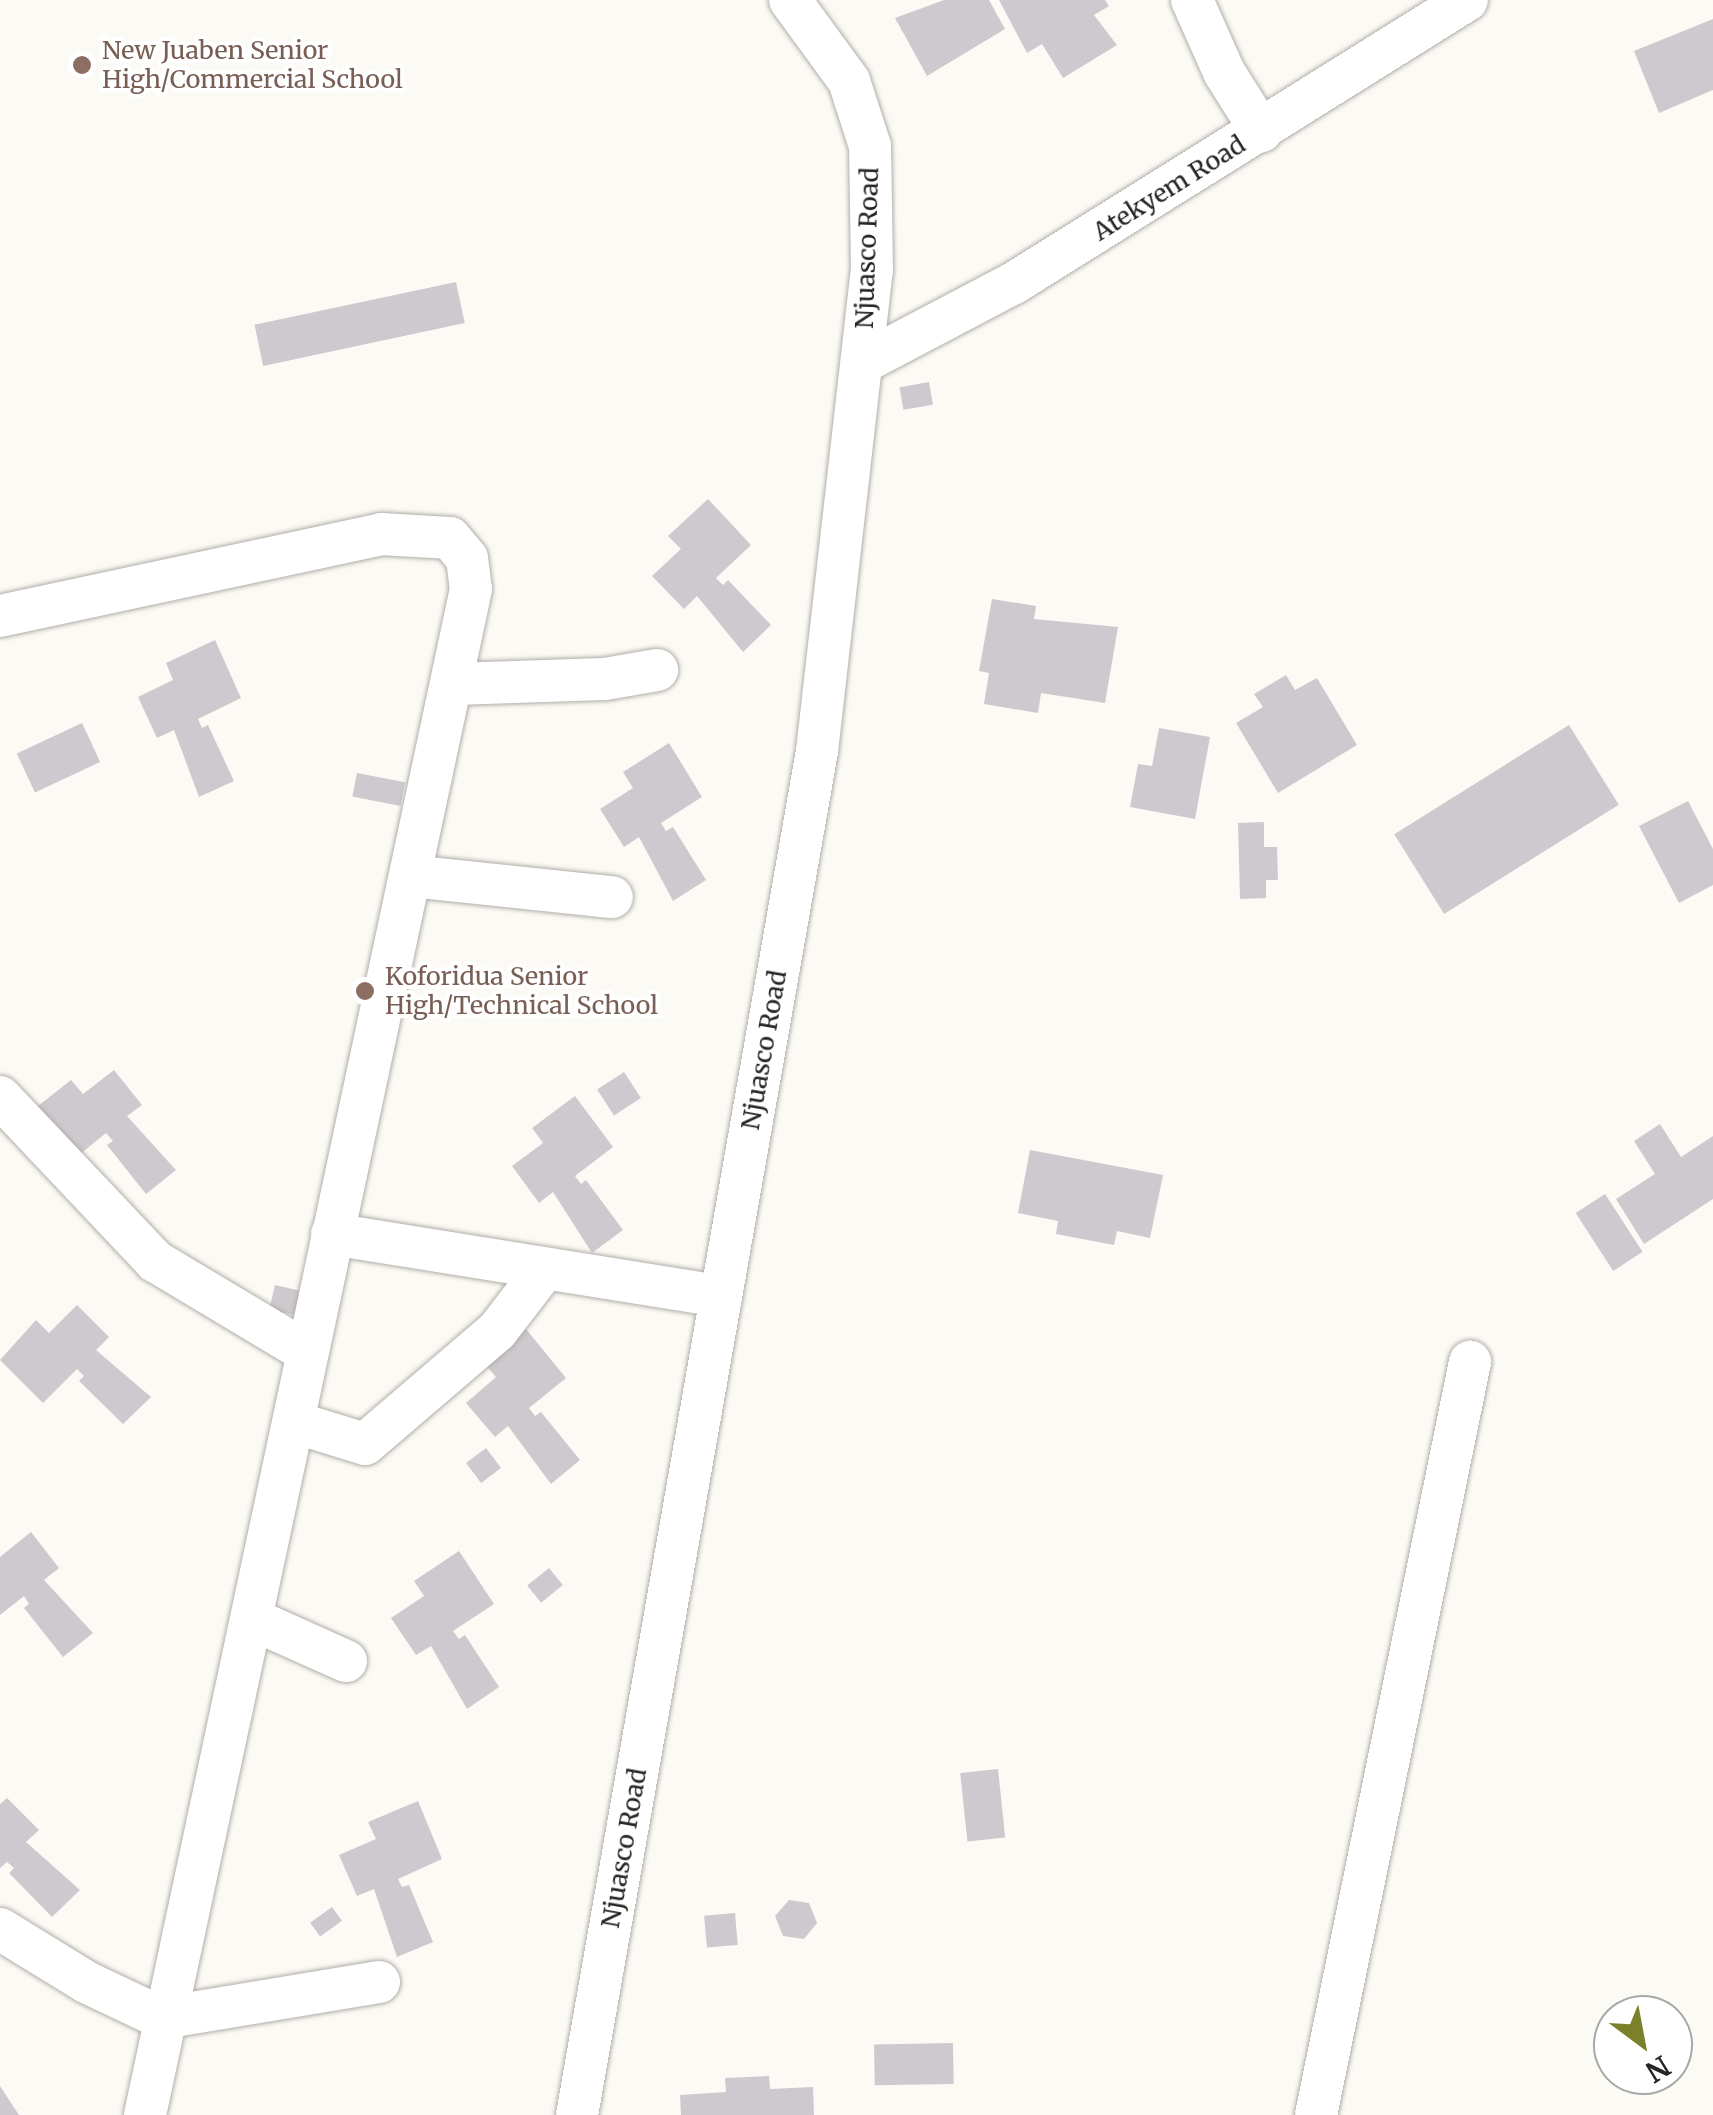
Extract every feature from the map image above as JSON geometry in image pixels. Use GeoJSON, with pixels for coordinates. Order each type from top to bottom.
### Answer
{"type":"FeatureCollection","features":[{"type":"Feature","properties":{"kind":"street","name":"Njuasco Road"},"geometry":{"type":"LineString","coordinates":[[577,2115],[817,751],[872,270],[870,146],[848,81],[790,0]]}},
{"type":"Feature","properties":{"kind":"street"},"geometry":{"type":"LineString","coordinates":[[1192,0],[1224,72],[1261,131]]}},
{"type":"Feature","properties":{"kind":"street","name":"Atekyem Road"},"geometry":{"type":"LineString","coordinates":[[862,363],[1014,283],[1468,0]]}},
{"type":"Feature","properties":{"kind":"street"},"geometry":{"type":"LineString","coordinates":[[0,616],[381,534],[450,538],[467,558],[471,590],[454,684],[332,1234],[297,1422],[162,2018],[145,2115]]}},
{"type":"Feature","properties":{"kind":"street"},"geometry":{"type":"LineString","coordinates":[[454,684],[605,679],[657,670]]}},
{"type":"Feature","properties":{"kind":"street"},"geometry":{"type":"LineString","coordinates":[[412,876],[612,898]]}},
{"type":"Feature","properties":{"kind":"street"},"geometry":{"type":"LineString","coordinates":[[0,1097],[155,1261],[308,1352]]}},
{"type":"Feature","properties":{"kind":"street"},"geometry":{"type":"LineString","coordinates":[[332,1234],[721,1296]]}},
{"type":"Feature","properties":{"kind":"street"},"geometry":{"type":"LineString","coordinates":[[297,1422],[366,1444],[497,1331],[544,1270]]}},
{"type":"Feature","properties":{"kind":"street"},"geometry":{"type":"LineString","coordinates":[[1316,2115],[1470,1362]]}},
{"type":"Feature","properties":{"kind":"street"},"geometry":{"type":"LineString","coordinates":[[252,1619],[346,1661]]}},
{"type":"Feature","properties":{"kind":"street"},"geometry":{"type":"LineString","coordinates":[[0,1928],[86,1982],[162,2018],[379,1982]]}},
{"type":"Feature","properties":{"kind":"building"},"geometry":{"type":"Polygon","coordinates":[[[944,0],[989,0],[1005,29],[927,76],[895,18],[944,0]]]}},
{"type":"Feature","properties":{"kind":"building"},"geometry":{"type":"Polygon","coordinates":[[[999,0],[1105,0],[1109,6],[1094,15],[1117,45],[1063,78],[1042,44],[1027,53],[999,0]]]}},
{"type":"Feature","properties":{"kind":"building"},"geometry":{"type":"Polygon","coordinates":[[[1713,19],[1713,90],[1659,113],[1634,51],[1713,19]]]}},
{"type":"Feature","properties":{"kind":"building"},"geometry":{"type":"Polygon","coordinates":[[[456,282],[465,323],[263,366],[255,325],[456,282]]]}},
{"type":"Feature","properties":{"kind":"building"},"geometry":{"type":"Polygon","coordinates":[[[929,382],[933,405],[903,410],[899,387],[929,382]]]}},
{"type":"Feature","properties":{"kind":"building"},"geometry":{"type":"Polygon","coordinates":[[[708,499],[751,545],[716,578],[723,585],[728,580],[771,625],[743,652],[697,596],[684,609],[652,576],[681,549],[668,536],[708,499]]]}},
{"type":"Feature","properties":{"kind":"building"},"geometry":{"type":"Polygon","coordinates":[[[992,599],[1036,606],[1034,619],[1118,627],[1105,703],[1041,693],[1038,713],[984,704],[989,673],[979,671],[992,599]]]}},
{"type":"Feature","properties":{"kind":"building"},"geometry":{"type":"Polygon","coordinates":[[[215,640],[241,698],[198,719],[202,728],[208,725],[234,781],[199,797],[174,730],[157,738],[138,697],[173,680],[166,663],[215,640]]]}},
{"type":"Feature","properties":{"kind":"building"},"geometry":{"type":"Polygon","coordinates":[[[1286,675],[1295,690],[1317,678],[1357,745],[1278,793],[1236,723],[1263,707],[1254,694],[1286,675]]]}},
{"type":"Feature","properties":{"kind":"building"},"geometry":{"type":"Polygon","coordinates":[[[82,723],[100,762],[35,792],[17,753],[82,723]]]}},
{"type":"Feature","properties":{"kind":"building"},"geometry":{"type":"Polygon","coordinates":[[[1569,725],[1619,805],[1444,914],[1394,834],[1569,725]]]}},
{"type":"Feature","properties":{"kind":"building"},"geometry":{"type":"Polygon","coordinates":[[[1159,728],[1210,737],[1195,819],[1130,807],[1138,764],[1152,766],[1159,728]]]}},
{"type":"Feature","properties":{"kind":"building"},"geometry":{"type":"Polygon","coordinates":[[[669,743],[702,797],[661,823],[666,831],[673,827],[706,880],[673,901],[639,837],[624,847],[600,809],[633,788],[623,772],[669,743]]]}},
{"type":"Feature","properties":{"kind":"building"},"geometry":{"type":"Polygon","coordinates":[[[357,773],[405,782],[401,806],[352,797],[357,773]]]}},
{"type":"Feature","properties":{"kind":"building"},"geometry":{"type":"Polygon","coordinates":[[[1688,801],[1713,849],[1713,885],[1679,903],[1639,826],[1688,801]]]}},
{"type":"Feature","properties":{"kind":"building"},"geometry":{"type":"Polygon","coordinates":[[[1264,822],[1264,847],[1277,847],[1278,880],[1266,880],[1266,898],[1240,899],[1238,823],[1264,822]]]}},
{"type":"Feature","properties":{"kind":"building"},"geometry":{"type":"Polygon","coordinates":[[[114,1070],[142,1105],[127,1116],[176,1170],[146,1194],[107,1145],[113,1141],[106,1133],[69,1163],[29,1113],[71,1080],[83,1094],[114,1070]]]}},
{"type":"Feature","properties":{"kind":"building"},"geometry":{"type":"Polygon","coordinates":[[[624,1072],[641,1098],[614,1115],[597,1089],[624,1072]]]}},
{"type":"Feature","properties":{"kind":"building"},"geometry":{"type":"Polygon","coordinates":[[[575,1096],[613,1147],[575,1176],[581,1184],[586,1180],[623,1230],[592,1253],[553,1192],[539,1203],[512,1166],[543,1143],[532,1128],[575,1096]]]}},
{"type":"Feature","properties":{"kind":"building"},"geometry":{"type":"Polygon","coordinates":[[[1660,1124],[1681,1157],[1713,1136],[1713,1199],[1644,1244],[1616,1199],[1655,1174],[1634,1141],[1660,1124]]]}},
{"type":"Feature","properties":{"kind":"building"},"geometry":{"type":"Polygon","coordinates":[[[1030,1150],[1163,1175],[1150,1238],[1117,1231],[1114,1245],[1056,1234],[1058,1221],[1018,1213],[1030,1150]]]}},
{"type":"Feature","properties":{"kind":"building"},"geometry":{"type":"Polygon","coordinates":[[[1605,1194],[1643,1252],[1613,1271],[1576,1213],[1605,1194]]]}},
{"type":"Feature","properties":{"kind":"building"},"geometry":{"type":"Polygon","coordinates":[[[275,1285],[300,1291],[295,1315],[269,1309],[275,1285]]]}},
{"type":"Feature","properties":{"kind":"building"},"geometry":{"type":"Polygon","coordinates":[[[77,1305],[109,1337],[96,1350],[151,1397],[123,1424],[79,1381],[84,1376],[77,1369],[43,1403],[0,1360],[36,1320],[49,1333],[77,1305]]]}},
{"type":"Feature","properties":{"kind":"building"},"geometry":{"type":"Polygon","coordinates":[[[526,1329],[566,1378],[529,1408],[535,1416],[541,1412],[580,1460],[551,1484],[508,1426],[495,1437],[466,1403],[496,1377],[484,1363],[526,1329]]]}},
{"type":"Feature","properties":{"kind":"building"},"geometry":{"type":"Polygon","coordinates":[[[486,1448],[501,1468],[481,1483],[466,1463],[486,1448]]]}},
{"type":"Feature","properties":{"kind":"building"},"geometry":{"type":"Polygon","coordinates":[[[31,1532],[59,1568],[44,1580],[93,1633],[63,1657],[24,1608],[29,1604],[24,1596],[0,1615],[0,1557],[31,1532]]]}},
{"type":"Feature","properties":{"kind":"building"},"geometry":{"type":"Polygon","coordinates":[[[459,1551],[494,1604],[453,1631],[459,1639],[465,1635],[499,1687],[467,1709],[431,1646],[416,1655],[391,1618],[424,1596],[414,1581],[459,1551]]]}},
{"type":"Feature","properties":{"kind":"building"},"geometry":{"type":"Polygon","coordinates":[[[549,1568],[563,1585],[541,1603],[527,1586],[549,1568]]]}},
{"type":"Feature","properties":{"kind":"building"},"geometry":{"type":"Polygon","coordinates":[[[998,1769],[1005,1838],[967,1842],[960,1773],[998,1769]]]}},
{"type":"Feature","properties":{"kind":"building"},"geometry":{"type":"Polygon","coordinates":[[[7,1798],[39,1830],[26,1842],[80,1890],[52,1917],[9,1873],[14,1868],[7,1862],[0,1868],[0,1804],[7,1798]]]}},
{"type":"Feature","properties":{"kind":"building"},"geometry":{"type":"Polygon","coordinates":[[[418,1801],[442,1859],[398,1879],[402,1887],[409,1885],[433,1942],[397,1957],[374,1889],[357,1896],[339,1855],[376,1839],[368,1822],[418,1801]]]}},
{"type":"Feature","properties":{"kind":"building"},"geometry":{"type":"Polygon","coordinates":[[[789,1900],[809,1903],[817,1923],[804,1939],[783,1936],[775,1916],[789,1900]]]}},
{"type":"Feature","properties":{"kind":"building"},"geometry":{"type":"Polygon","coordinates":[[[332,1907],[342,1921],[320,1937],[310,1923],[332,1907]]]}},
{"type":"Feature","properties":{"kind":"building"},"geometry":{"type":"Polygon","coordinates":[[[735,1913],[738,1945],[707,1948],[704,1916],[735,1913]]]}},
{"type":"Feature","properties":{"kind":"building"},"geometry":{"type":"Polygon","coordinates":[[[953,2043],[954,2084],[875,2085],[874,2044],[953,2043]]]}},
{"type":"Feature","properties":{"kind":"building"},"geometry":{"type":"Polygon","coordinates":[[[769,2076],[770,2089],[813,2087],[814,2115],[681,2115],[680,2095],[726,2092],[725,2078],[769,2076]]]}},
{"type":"Feature","properties":{"kind":"building"},"geometry":{"type":"Polygon","coordinates":[[[0,2086],[19,2115],[0,2115],[0,2086]]]}},
{"type":"Feature","properties":{"kind":"place","name":"New Juaben Senior High/Commercial School"},"geometry":{"type":"Point","coordinates":[82,65]}},
{"type":"Feature","properties":{"kind":"place","name":"Koforidua Senior High/Technical School"},"geometry":{"type":"Point","coordinates":[365,991]}}]}
